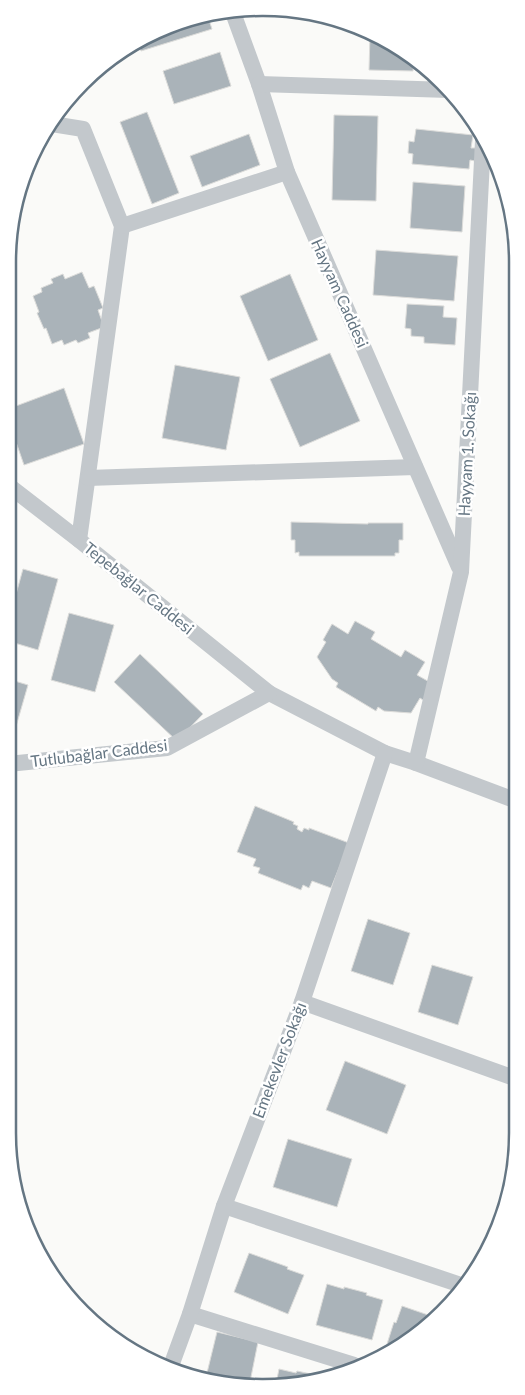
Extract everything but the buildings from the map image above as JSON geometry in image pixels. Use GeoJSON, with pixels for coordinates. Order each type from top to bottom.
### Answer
{"type":"FeatureCollection","features":[{"type":"Feature","properties":{"kind":"street","name":"Hayyam Caddesi"},"geometry":{"type":"LineString","coordinates":[[235,18],[260,84],[287,172],[461,572]]}},
{"type":"Feature","properties":{"kind":"street"},"geometry":{"type":"LineString","coordinates":[[260,84],[439,90]]}},
{"type":"Feature","properties":{"kind":"street"},"geometry":{"type":"LineString","coordinates":[[59,125],[83,129],[122,226],[79,540]]}},
{"type":"Feature","properties":{"kind":"street","name":"Hayyam 1. Sokağı"},"geometry":{"type":"LineString","coordinates":[[416,762],[461,572],[482,153]]}},
{"type":"Feature","properties":{"kind":"street"},"geometry":{"type":"LineString","coordinates":[[122,226],[287,172]]}},
{"type":"Feature","properties":{"kind":"street"},"geometry":{"type":"LineString","coordinates":[[88,478],[415,467]]}},
{"type":"Feature","properties":{"kind":"street","name":"Tepebağlar Caddesi"},"geometry":{"type":"LineString","coordinates":[[16,491],[269,693],[385,753],[416,762],[509,798]]}},
{"type":"Feature","properties":{"kind":"street","name":"Tutlubağlar Caddesi"},"geometry":{"type":"LineString","coordinates":[[16,763],[167,748],[269,693]]}},
{"type":"Feature","properties":{"kind":"street","name":"Emekevler Sokağı"},"geometry":{"type":"LineString","coordinates":[[173,1362],[190,1314],[224,1206],[302,1002],[385,753]]}},
{"type":"Feature","properties":{"kind":"street"},"geometry":{"type":"LineString","coordinates":[[302,1002],[509,1076]]}},
{"type":"Feature","properties":{"kind":"street"},"geometry":{"type":"LineString","coordinates":[[224,1206],[457,1284]]}},
{"type":"Feature","properties":{"kind":"street"},"geometry":{"type":"LineString","coordinates":[[190,1314],[349,1363]]}}]}
